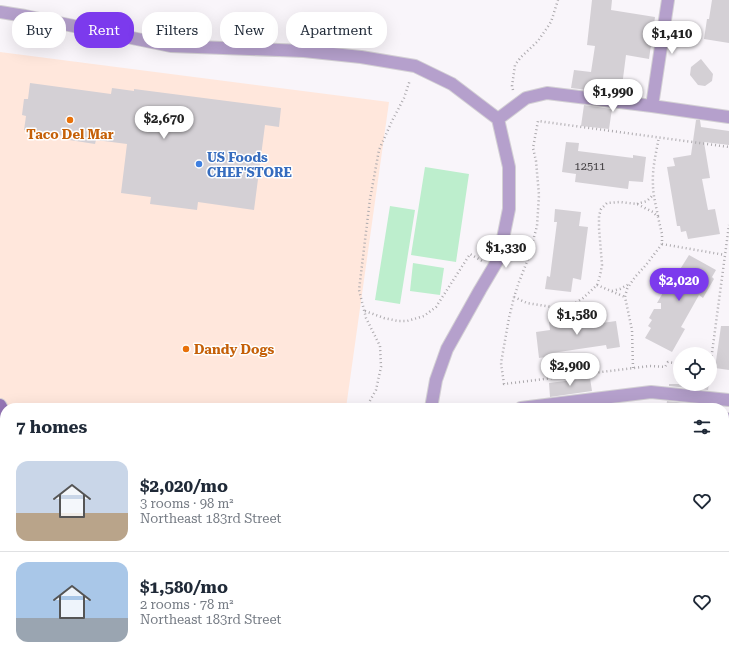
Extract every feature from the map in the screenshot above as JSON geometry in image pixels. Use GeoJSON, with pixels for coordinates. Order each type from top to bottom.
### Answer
{"type":"FeatureCollection","features":[{"type":"Feature","properties":{"kind":"street"},"geometry":{"type":"LineString","coordinates":[[652,106],[668,0]]}},
{"type":"Feature","properties":{"kind":"street"},"geometry":{"type":"LineString","coordinates":[[0,12],[171,46],[304,51],[415,66],[452,84],[498,119],[509,166],[509,209],[499,258],[447,349],[436,380],[432,403]]}},
{"type":"Feature","properties":{"kind":"street"},"geometry":{"type":"LineString","coordinates":[[498,119],[526,98],[547,93],[729,117]]}},
{"type":"Feature","properties":{"kind":"street"},"geometry":{"type":"LineString","coordinates":[[562,403],[651,392],[729,400]]}},
{"type":"Feature","properties":{"kind":"path"},"geometry":{"type":"LineString","coordinates":[[515,106],[512,86],[515,65],[521,57],[538,41],[551,22],[558,0]]}},
{"type":"Feature","properties":{"kind":"path"},"geometry":{"type":"LineString","coordinates":[[369,403],[376,390],[381,367],[380,346],[366,318],[359,290],[370,199],[379,150],[404,98],[415,66]]}},
{"type":"Feature","properties":{"kind":"path"},"geometry":{"type":"LineString","coordinates":[[673,363],[668,362],[666,367],[650,366],[504,384],[501,363],[509,318],[514,297],[528,259],[537,226],[539,195],[536,161],[533,148],[538,121],[729,147]]}},
{"type":"Feature","properties":{"kind":"path"},"geometry":{"type":"LineString","coordinates":[[633,368],[632,330],[625,297],[627,289],[635,276],[662,244],[662,234],[652,184],[659,137]]}},
{"type":"Feature","properties":{"kind":"path"},"geometry":{"type":"LineString","coordinates":[[637,204],[647,201],[653,195]]}},
{"type":"Feature","properties":{"kind":"path"},"geometry":{"type":"LineString","coordinates":[[514,297],[527,303],[562,306],[574,304],[597,285],[602,265],[599,216],[601,209],[607,203],[620,202],[637,204],[654,212],[658,217]]}},
{"type":"Feature","properties":{"kind":"path"},"geometry":{"type":"LineString","coordinates":[[713,347],[729,224]]}},
{"type":"Feature","properties":{"kind":"path"},"geometry":{"type":"LineString","coordinates":[[662,244],[725,255]]}},
{"type":"Feature","properties":{"kind":"path"},"geometry":{"type":"LineString","coordinates":[[364,311],[398,321],[416,319],[424,316],[436,307],[470,254],[493,267]]}},
{"type":"Feature","properties":{"kind":"path"},"geometry":{"type":"LineString","coordinates":[[611,291],[631,284]]}},
{"type":"Feature","properties":{"kind":"path"},"geometry":{"type":"LineString","coordinates":[[597,285],[619,296],[625,297]]}},
{"type":"Feature","properties":{"kind":"shaded area"},"geometry":{"type":"Polygon","coordinates":[[[0,52],[389,102],[347,403],[0,403],[0,52]]]}},
{"type":"Feature","properties":{"kind":"green space"},"geometry":{"type":"Polygon","coordinates":[[[425,167],[469,174],[456,262],[411,255],[425,167]]]}},
{"type":"Feature","properties":{"kind":"green space"},"geometry":{"type":"Polygon","coordinates":[[[390,206],[415,210],[400,304],[375,300],[390,206]]]}},
{"type":"Feature","properties":{"kind":"green space"},"geometry":{"type":"Polygon","coordinates":[[[413,263],[444,268],[440,295],[410,291],[413,263]]]}},
{"type":"Feature","properties":{"kind":"building"},"geometry":{"type":"Polygon","coordinates":[[[592,0],[612,0],[611,10],[655,17],[649,59],[626,55],[621,94],[571,88],[574,70],[591,72],[595,46],[587,45],[592,0]]]}},
{"type":"Feature","properties":{"kind":"building"},"geometry":{"type":"Polygon","coordinates":[[[712,0],[729,0],[729,43],[704,39],[712,0]]]}},
{"type":"Feature","properties":{"kind":"building"},"geometry":{"type":"Polygon","coordinates":[[[701,59],[713,74],[712,81],[705,86],[698,85],[690,75],[691,67],[701,59]]]}},
{"type":"Feature","properties":{"kind":"building"},"geometry":{"type":"Polygon","coordinates":[[[30,83],[111,94],[112,88],[134,91],[134,89],[281,108],[279,127],[265,125],[254,210],[198,202],[197,210],[150,204],[151,197],[121,193],[127,144],[96,140],[95,144],[63,139],[64,136],[24,130],[26,116],[22,115],[24,99],[28,99],[30,83]]]}},
{"type":"Feature","properties":{"kind":"building"},"geometry":{"type":"Polygon","coordinates":[[[584,105],[612,109],[609,129],[581,126],[584,105]]]}},
{"type":"Feature","properties":{"kind":"building"},"geometry":{"type":"Polygon","coordinates":[[[696,120],[700,120],[701,127],[729,131],[729,145],[704,142],[710,178],[702,179],[708,210],[715,209],[720,234],[688,239],[686,231],[681,232],[680,226],[677,226],[667,167],[675,166],[673,158],[691,155],[696,120]]]}},
{"type":"Feature","properties":{"kind":"building"},"geometry":{"type":"Polygon","coordinates":[[[566,142],[579,143],[578,151],[633,158],[633,155],[646,157],[643,182],[629,181],[628,189],[575,182],[576,174],[562,172],[566,142]]]}},
{"type":"Feature","properties":{"kind":"building"},"geometry":{"type":"Polygon","coordinates":[[[555,209],[581,212],[579,226],[588,227],[581,280],[573,278],[571,292],[545,289],[547,276],[550,277],[557,222],[554,222],[555,209]]]}},
{"type":"Feature","properties":{"kind":"building"},"geometry":{"type":"Polygon","coordinates":[[[689,255],[716,270],[712,277],[714,279],[703,298],[699,295],[681,327],[685,329],[675,347],[673,347],[672,352],[645,338],[651,328],[648,326],[652,320],[649,318],[654,309],[661,309],[661,303],[657,303],[676,270],[679,271],[689,255]]]}},
{"type":"Feature","properties":{"kind":"building"},"geometry":{"type":"Polygon","coordinates":[[[601,315],[602,323],[616,321],[620,347],[607,349],[606,345],[552,353],[552,356],[539,358],[536,332],[550,330],[549,322],[601,315]]]}},
{"type":"Feature","properties":{"kind":"building"},"geometry":{"type":"Polygon","coordinates":[[[721,326],[729,326],[729,370],[717,368],[717,354],[721,326]]]}},
{"type":"Feature","properties":{"kind":"building"},"geometry":{"type":"Polygon","coordinates":[[[590,378],[592,391],[550,397],[549,383],[590,378]]]}},
{"type":"Feature","properties":{"kind":"building"},"geometry":{"type":"Polygon","coordinates":[[[667,401],[686,403],[667,403],[667,401]]]}},
{"type":"Feature","properties":{"kind":"place","name":"Taco Del Mar"},"geometry":{"type":"Point","coordinates":[70,120]}},
{"type":"Feature","properties":{"kind":"place","name":"US Foods CHEF'STORE"},"geometry":{"type":"Point","coordinates":[199,164]}},
{"type":"Feature","properties":{"kind":"place","name":"Dandy Dogs"},"geometry":{"type":"Point","coordinates":[186,349]}}]}
